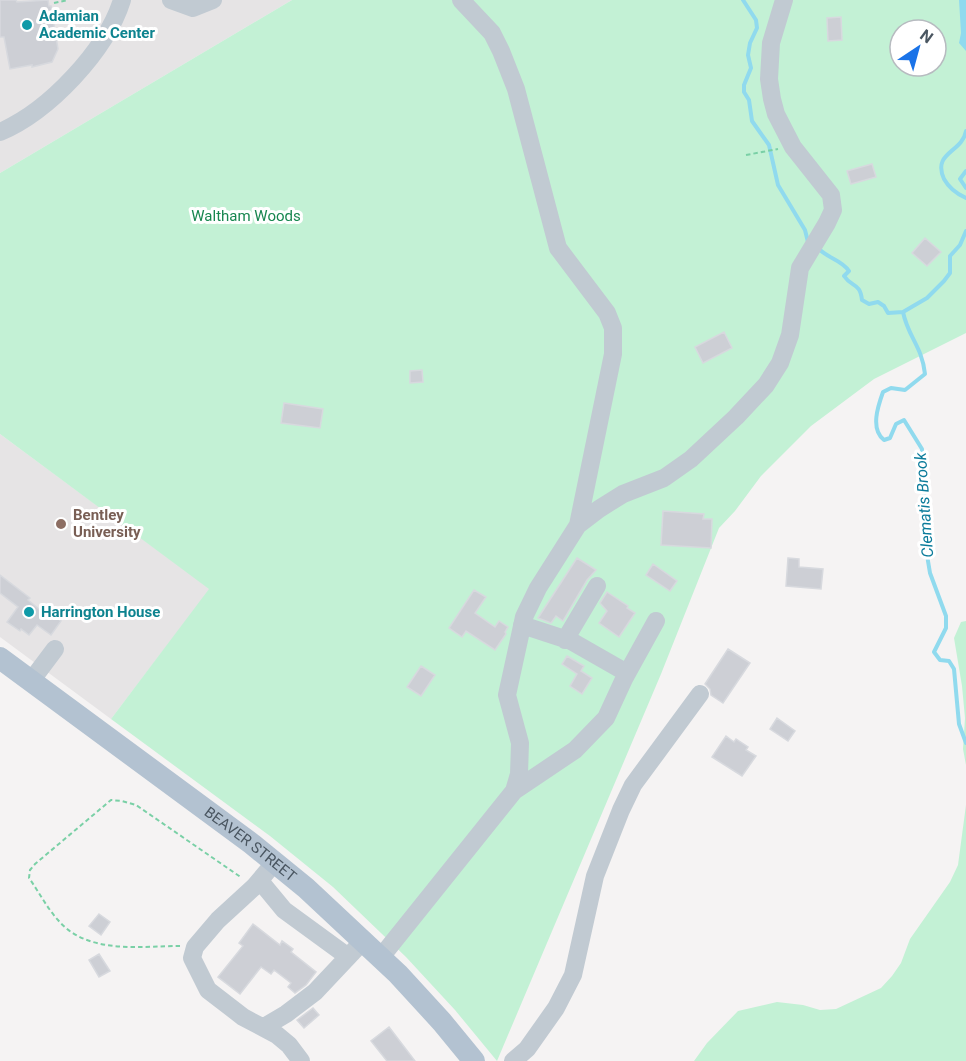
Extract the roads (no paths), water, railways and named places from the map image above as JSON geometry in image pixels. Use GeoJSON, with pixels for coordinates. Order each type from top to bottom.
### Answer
{"type":"FeatureCollection","features":[{"type":"Feature","properties":{"kind":"main road","name":"BEAVER STREET"},"geometry":{"type":"LineString","coordinates":[[0,658],[275,862],[364,940],[429,1007],[474,1061]]}},
{"type":"Feature","properties":{"kind":"lane"},"geometry":{"type":"LineString","coordinates":[[0,132],[18,124],[48,102],[71,79],[97,46],[122,0]]}},
{"type":"Feature","properties":{"kind":"lane"},"geometry":{"type":"LineString","coordinates":[[171,0],[193,8],[213,0]]}},
{"type":"Feature","properties":{"kind":"lane"},"geometry":{"type":"LineString","coordinates":[[461,0],[492,33],[516,89],[558,248],[607,313],[613,328],[613,354],[578,525]]}},
{"type":"Feature","properties":{"kind":"lane"},"geometry":{"type":"LineString","coordinates":[[514,791],[519,774],[521,750],[507,695],[524,617],[538,588],[578,525],[599,508],[623,494],[664,478],[691,459],[766,385],[780,363],[790,335],[800,268],[828,223],[833,210],[831,195],[793,147],[776,114],[769,79],[771,44],[784,0]]}},
{"type":"Feature","properties":{"kind":"lane"},"geometry":{"type":"LineString","coordinates":[[565,640],[597,586]]}},
{"type":"Feature","properties":{"kind":"lane"},"geometry":{"type":"LineString","coordinates":[[381,957],[514,791],[554,765],[591,735],[606,718],[656,621]]}},
{"type":"Feature","properties":{"kind":"lane"},"geometry":{"type":"LineString","coordinates":[[522,625],[565,640],[627,674]]}},
{"type":"Feature","properties":{"kind":"lane"},"geometry":{"type":"LineString","coordinates":[[31,681],[55,649]]}},
{"type":"Feature","properties":{"kind":"lane"},"geometry":{"type":"LineString","coordinates":[[513,1061],[527,1049],[556,1008],[573,975],[595,876],[629,793],[700,694]]}},
{"type":"Feature","properties":{"kind":"lane"},"geometry":{"type":"LineString","coordinates":[[275,862],[257,884],[224,912],[195,947],[192,958],[208,990],[243,1017],[283,1040],[301,1061]]}},
{"type":"Feature","properties":{"kind":"lane"},"geometry":{"type":"LineString","coordinates":[[257,884],[284,910],[347,956]]}},
{"type":"Feature","properties":{"kind":"lane"},"geometry":{"type":"LineString","coordinates":[[264,1027],[315,992],[364,940]]}},
{"type":"Feature","properties":{"kind":"water"},"geometry":{"type":"Polygon","coordinates":[[[959,0],[966,0],[966,51],[959,43],[961,33],[959,0]]]}},
{"type":"Feature","properties":{"kind":"waterway","name":"Clematis Brook"},"geometry":{"type":"LineString","coordinates":[[743,0],[756,20],[757,28],[750,43],[748,55],[751,68],[744,85],[744,92],[749,100],[752,121],[769,145],[778,185],[805,230],[808,242]]}},
{"type":"Feature","properties":{"kind":"waterway"},"geometry":{"type":"LineString","coordinates":[[966,131],[959,144],[945,158],[941,170],[948,185],[956,193],[966,198]]}},
{"type":"Feature","properties":{"kind":"waterway"},"geometry":{"type":"LineString","coordinates":[[966,171],[960,179],[966,188]]}},
{"type":"Feature","properties":{"kind":"waterway"},"geometry":{"type":"LineString","coordinates":[[903,312],[927,298],[944,281],[950,273],[950,256],[960,245],[966,231]]}},
{"type":"Feature","properties":{"kind":"waterway","name":"Clematis Brook"},"geometry":{"type":"LineString","coordinates":[[819,249],[846,267],[849,271],[844,276],[858,288],[862,300],[869,304],[878,302],[888,313],[903,312],[921,356],[925,374],[905,390],[891,388],[883,392],[877,410],[876,424],[884,440],[890,438],[896,424],[904,420],[922,449],[925,543],[930,573],[946,616],[946,628],[934,652],[940,660],[949,661],[954,669],[959,724],[966,743]]}},
{"type":"Feature","properties":{"kind":"place","name":"Adamian Academic Center"},"geometry":{"type":"Point","coordinates":[27,25]}},
{"type":"Feature","properties":{"kind":"place","name":"Bentley University"},"geometry":{"type":"Point","coordinates":[61,524]}},
{"type":"Feature","properties":{"kind":"place","name":"Harrington House"},"geometry":{"type":"Point","coordinates":[29,612]}},
{"type":"Feature","properties":{"kind":"park label","name":"Waltham Woods"},"geometry":{"type":"Point","coordinates":[246,216]}}]}
